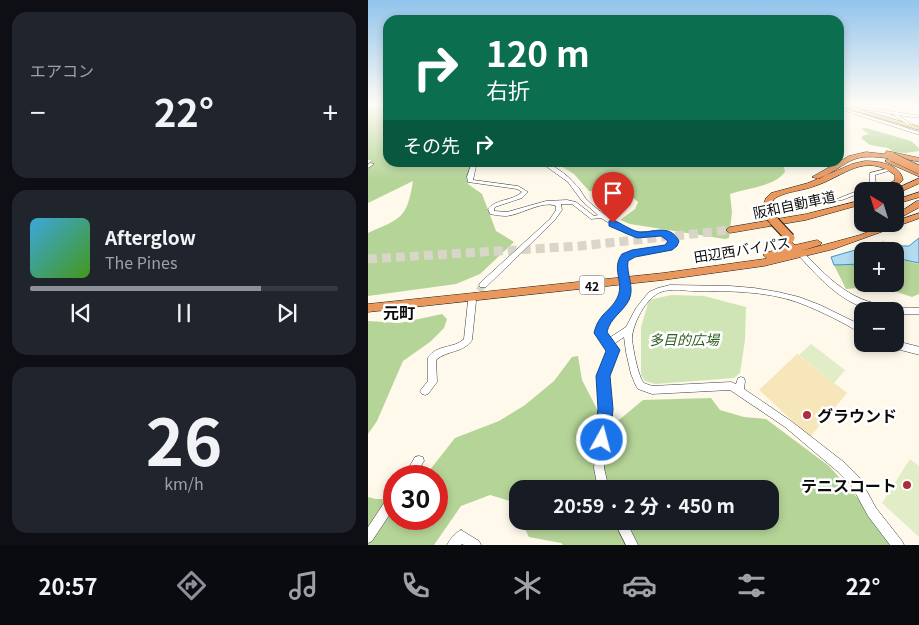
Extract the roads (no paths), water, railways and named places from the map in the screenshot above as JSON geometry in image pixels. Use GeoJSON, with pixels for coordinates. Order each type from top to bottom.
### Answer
{"type":"FeatureCollection","features":[{"type":"Feature","properties":{"kind":"highway"},"geometry":{"type":"LineString","coordinates":[[844,157],[852,152],[875,151],[916,162]]}},
{"type":"Feature","properties":{"kind":"highway"},"geometry":{"type":"LineString","coordinates":[[844,160],[852,156],[872,154],[892,157],[920,170]]}},
{"type":"Feature","properties":{"kind":"highway"},"geometry":{"type":"LineString","coordinates":[[844,166],[861,157],[884,160],[920,175]]}},
{"type":"Feature","properties":{"kind":"highway"},"geometry":{"type":"LineString","coordinates":[[768,218],[766,208],[770,198],[779,193],[827,180],[852,166],[865,162],[888,167],[895,171],[900,178],[897,182]]}},
{"type":"Feature","properties":{"kind":"highway"},"geometry":{"type":"LineString","coordinates":[[798,250],[768,218],[760,205],[762,199],[766,195],[830,167]]}},
{"type":"Feature","properties":{"kind":"highway"},"geometry":{"type":"LineString","coordinates":[[799,188],[830,176],[842,167]]}},
{"type":"Feature","properties":{"kind":"highway"},"geometry":{"type":"LineString","coordinates":[[904,187],[920,180]]}},
{"type":"Feature","properties":{"kind":"highway"},"geometry":{"type":"LineString","coordinates":[[904,199],[920,194]]}},
{"type":"Feature","properties":{"kind":"highway"},"geometry":{"type":"LineString","coordinates":[[784,222],[854,200]]}},
{"type":"Feature","properties":{"kind":"highway","name":"42"},"geometry":{"type":"LineString","coordinates":[[904,215],[920,203]]}},
{"type":"Feature","properties":{"kind":"highway","name":"阪和自動車道"},"geometry":{"type":"LineString","coordinates":[[730,230],[784,222],[854,205]]}},
{"type":"Feature","properties":{"kind":"highway","name":"田辺西バイパス"},"geometry":{"type":"LineString","coordinates":[[904,217],[920,207]]}},
{"type":"Feature","properties":{"kind":"highway"},"geometry":{"type":"LineString","coordinates":[[826,213],[854,209]]}},
{"type":"Feature","properties":{"kind":"highway","name":"42"},"geometry":{"type":"LineString","coordinates":[[904,219],[920,213]]}},
{"type":"Feature","properties":{"kind":"highway","name":"田辺西バイパス"},"geometry":{"type":"LineString","coordinates":[[368,308],[751,265],[858,232]]}},
{"type":"Feature","properties":{"kind":"highway","name":"田辺西バイパス"},"geometry":{"type":"LineString","coordinates":[[798,250],[876,232]]}},
{"type":"Feature","properties":{"kind":"street"},"geometry":{"type":"LineString","coordinates":[[907,167],[916,162]]}},
{"type":"Feature","properties":{"kind":"street"},"geometry":{"type":"LineString","coordinates":[[473,167],[470,181],[518,188],[525,192],[520,196],[493,206],[491,209],[492,213],[507,214],[546,202],[574,203],[593,218],[602,216]]}},
{"type":"Feature","properties":{"kind":"street"},"geometry":{"type":"LineString","coordinates":[[549,167],[574,185],[578,193],[602,216],[630,233],[644,235],[663,232],[672,237],[673,241],[673,244],[662,250],[632,253],[626,256],[622,266],[625,278],[624,298],[603,323],[600,333],[613,350],[603,376],[605,409],[600,468],[602,480]]}},
{"type":"Feature","properties":{"kind":"street"},"geometry":{"type":"LineString","coordinates":[[840,199],[869,188],[873,185],[872,174],[886,170]]}},
{"type":"Feature","properties":{"kind":"street"},"geometry":{"type":"LineString","coordinates":[[483,285],[552,220],[559,210],[559,205],[555,203]]}},
{"type":"Feature","properties":{"kind":"street"},"geometry":{"type":"LineString","coordinates":[[798,250],[829,284],[862,304],[890,311],[920,310]]}},
{"type":"Feature","properties":{"kind":"street"},"geometry":{"type":"LineString","coordinates":[[854,326],[790,297],[758,291],[711,288],[663,288],[647,297],[630,329],[628,337],[638,381],[643,387],[652,390],[735,389],[788,424],[841,467],[855,481],[872,512],[898,545]]}},
{"type":"Feature","properties":{"kind":"street"},"geometry":{"type":"LineString","coordinates":[[425,391],[433,382],[432,358],[436,353],[447,348],[459,348],[468,340],[472,300]]}},
{"type":"Feature","properties":{"kind":"street"},"geometry":{"type":"LineString","coordinates":[[609,343],[630,329]]}},
{"type":"Feature","properties":{"kind":"street"},"geometry":{"type":"LineString","coordinates":[[904,347],[920,351]]}},
{"type":"Feature","properties":{"kind":"street"},"geometry":{"type":"LineString","coordinates":[[416,465],[419,460]]}},
{"type":"Feature","properties":{"kind":"street"},"geometry":{"type":"LineString","coordinates":[[368,537],[383,514]]}},
{"type":"Feature","properties":{"kind":"street"},"geometry":{"type":"LineString","coordinates":[[624,530],[632,545]]}},
{"type":"Feature","properties":{"kind":"street"},"geometry":{"type":"LineString","coordinates":[[453,545],[461,536],[475,545]]}},
{"type":"Feature","properties":{"kind":"water"},"geometry":{"type":"Polygon","coordinates":[[[919,238],[919,263],[904,260],[904,246],[909,246],[919,238]]]}},
{"type":"Feature","properties":{"kind":"water"},"geometry":{"type":"Polygon","coordinates":[[[854,250],[854,264],[834,265],[831,257],[854,250]]]}},
{"type":"Feature","properties":{"kind":"waterway"},"geometry":{"type":"LineString","coordinates":[[914,130],[920,132]]}},
{"type":"Feature","properties":{"kind":"tunnel"},"geometry":{"type":"LineString","coordinates":[[368,259],[580,246],[730,230]]}},
{"type":"Feature","properties":{"kind":"tunnel"},"geometry":{"type":"LineString","coordinates":[[473,299],[483,285]]}},
{"type":"Feature","properties":{"kind":"place","name":"グラウンド"},"geometry":{"type":"Point","coordinates":[807,415]}},
{"type":"Feature","properties":{"kind":"place","name":"テニスコート"},"geometry":{"type":"Point","coordinates":[907,485]}},
{"type":"Feature","properties":{"kind":"district","name":"元町"},"geometry":{"type":"Point","coordinates":[399,312]}},
{"type":"Feature","properties":{"kind":"park label","name":"多目的広場"},"geometry":{"type":"Point","coordinates":[684,339]}}]}
